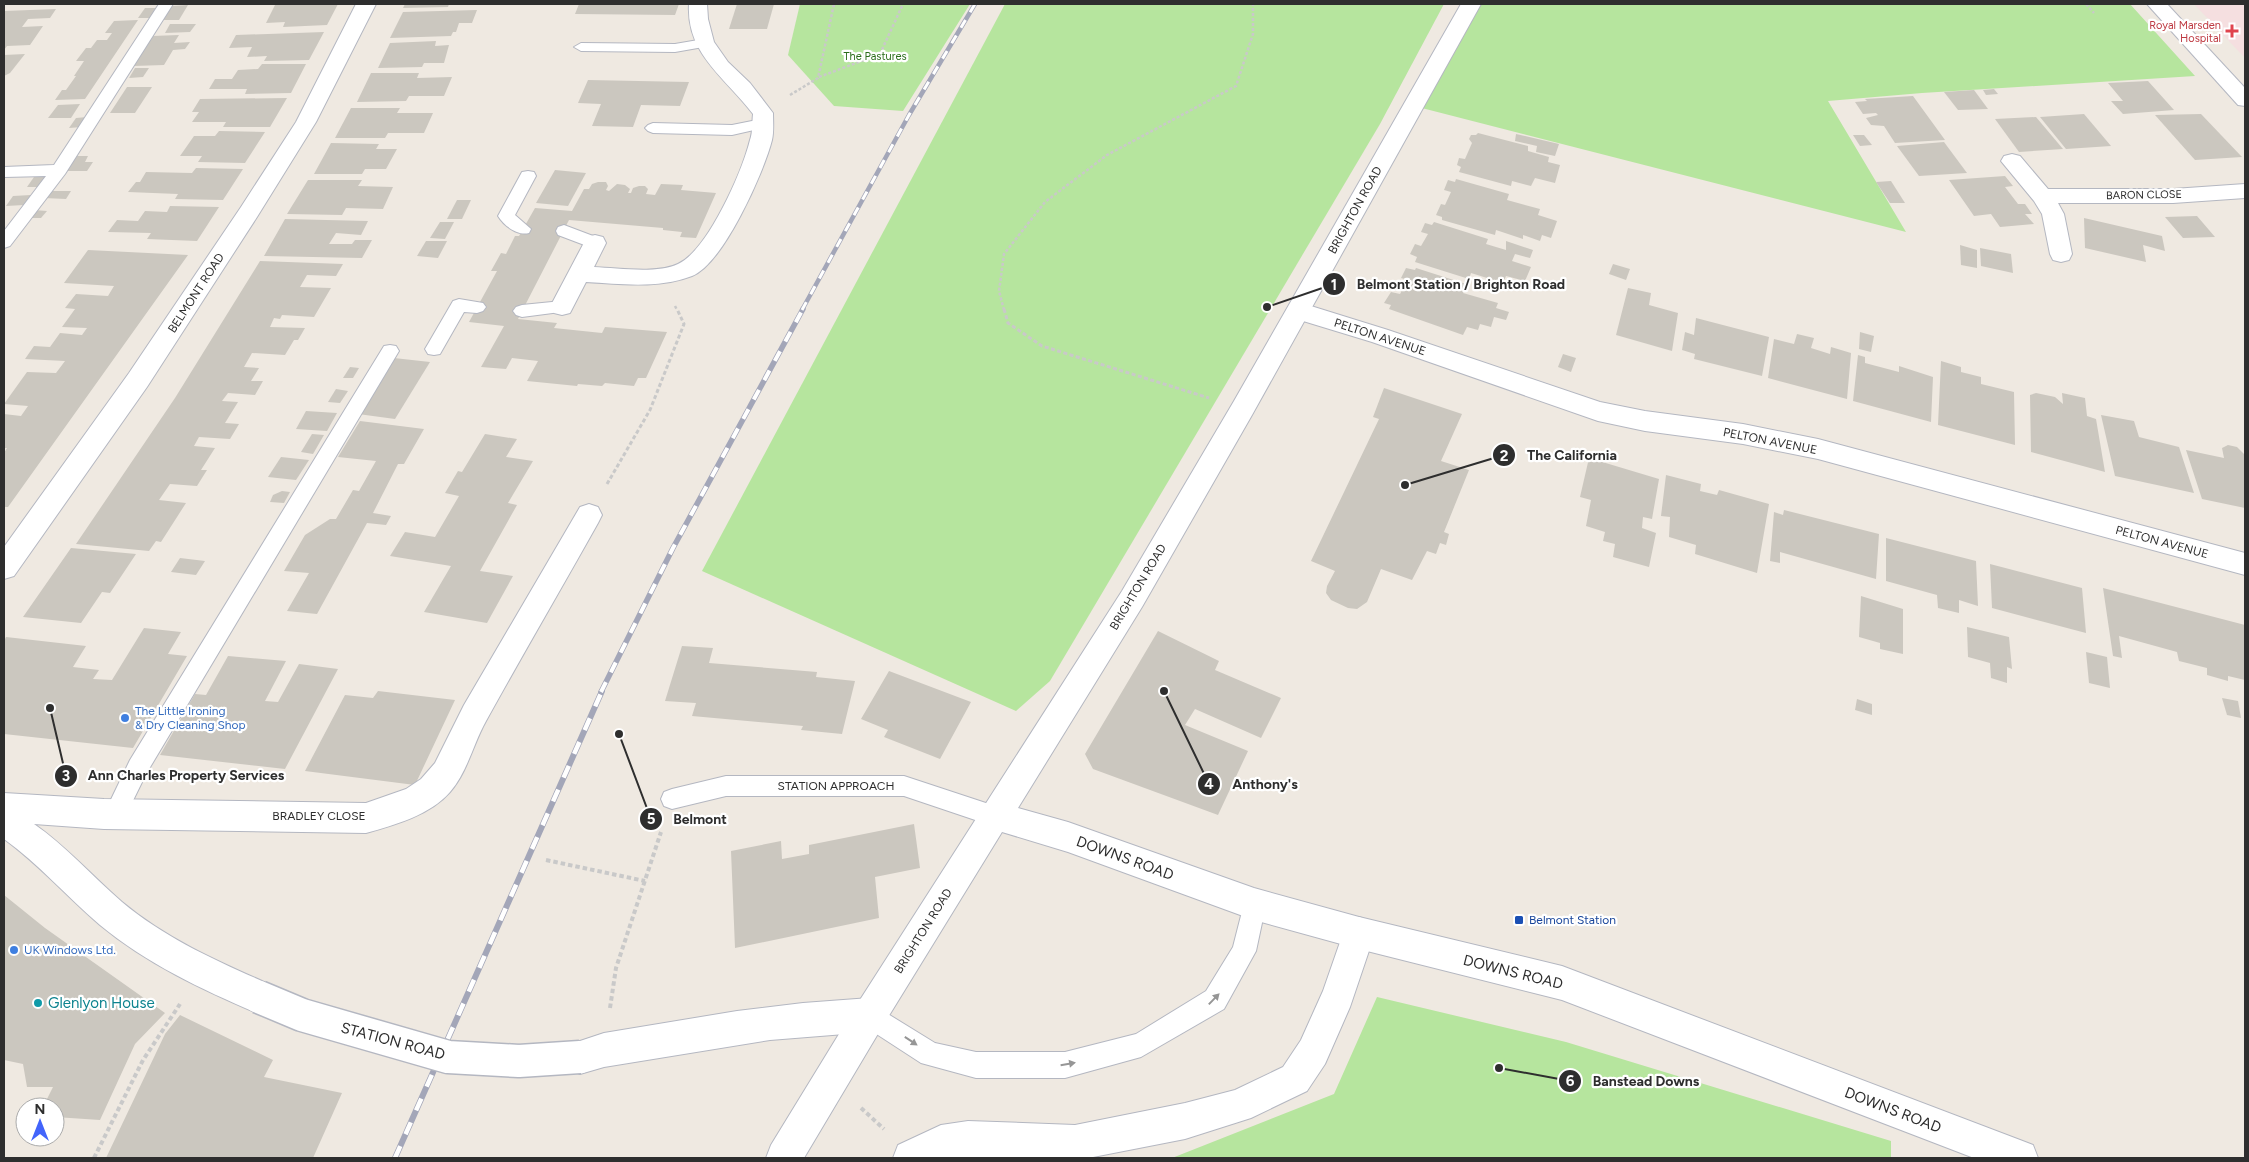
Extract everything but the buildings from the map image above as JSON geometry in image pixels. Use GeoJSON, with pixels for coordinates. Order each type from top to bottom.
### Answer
{"type":"FeatureCollection","features":[{"type":"Feature","properties":{"kind":"street","name":"BELMONT ROAD"},"geometry":{"type":"LineString","coordinates":[[4,568],[138,380],[249,212],[306,122],[366,4]]}},
{"type":"Feature","properties":{"kind":"street"},"geometry":{"type":"LineString","coordinates":[[580,274],[660,277],[688,270],[701,258],[716,239],[744,185],[761,140],[762,119],[743,87],[721,66],[704,43],[698,19],[698,4]]}},
{"type":"Feature","properties":{"kind":"street","name":"BRIGHTON ROAD"},"geometry":{"type":"LineString","coordinates":[[784,1158],[870,1014],[1132,598],[1243,408],[1471,4]]}},
{"type":"Feature","properties":{"kind":"street"},"geometry":{"type":"LineString","coordinates":[[2157,4],[2245,100]]}},
{"type":"Feature","properties":{"kind":"street"},"geometry":{"type":"LineString","coordinates":[[2012,161],[2042,196],[2053,214],[2061,254]]}},
{"type":"Feature","properties":{"kind":"street","name":"BARON CLOSE"},"geometry":{"type":"LineString","coordinates":[[2042,196],[2173,196],[2245,191]]}},
{"type":"Feature","properties":{"kind":"street"},"geometry":{"type":"LineString","coordinates":[[562,307],[595,243]]}},
{"type":"Feature","properties":{"kind":"street","name":"PELTON AVENUE"},"geometry":{"type":"LineString","coordinates":[[1298,310],[1380,336],[1598,411],[1645,421],[1742,434],[1818,449],[2245,564]]}},
{"type":"Feature","properties":{"kind":"street","name":"BRADLEY CLOSE"},"geometry":{"type":"LineString","coordinates":[[4,807],[115,814],[366,818],[393,811],[415,801],[433,789],[446,772],[473,716],[589,515]]}},
{"type":"Feature","properties":{"kind":"street","name":"DOWNS ROAD"},"geometry":{"type":"LineString","coordinates":[[996,816],[1068,837],[1254,904],[1359,934],[1562,982],[2020,1158]]}},
{"type":"Feature","properties":{"kind":"street","name":"STATION ROAD"},"geometry":{"type":"LineString","coordinates":[[4,821],[37,844],[112,914],[178,960],[302,1016],[448,1057],[519,1061],[580,1057],[604,1050],[771,1023],[828,1016],[870,1014]]}},
{"type":"Feature","properties":{"kind":"street"},"geometry":{"type":"LineString","coordinates":[[912,1157],[942,1143],[968,1139],[1084,1142],[1185,1121],[1239,1106],[1295,1079],[1313,1052],[1338,995],[1359,934]]}},
{"type":"Feature","properties":{"kind":"lane"},"geometry":{"type":"LineString","coordinates":[[4,242],[59,170],[166,4]]}},
{"type":"Feature","properties":{"kind":"lane"},"geometry":{"type":"LineString","coordinates":[[581,47],[675,48],[704,43]]}},
{"type":"Feature","properties":{"kind":"lane"},"geometry":{"type":"LineString","coordinates":[[653,128],[732,130],[762,119]]}},
{"type":"Feature","properties":{"kind":"lane"},"geometry":{"type":"LineString","coordinates":[[4,172],[59,170]]}},
{"type":"Feature","properties":{"kind":"lane"},"geometry":{"type":"LineString","coordinates":[[524,229],[506,216],[528,176]]}},
{"type":"Feature","properties":{"kind":"lane"},"geometry":{"type":"LineString","coordinates":[[564,231],[595,243]]}},
{"type":"Feature","properties":{"kind":"lane"},"geometry":{"type":"LineString","coordinates":[[434,349],[459,305],[478,307]]}},
{"type":"Feature","properties":{"kind":"lane"},"geometry":{"type":"LineString","coordinates":[[522,310],[529,312],[562,307]]}},
{"type":"Feature","properties":{"kind":"lane"},"geometry":{"type":"LineString","coordinates":[[115,814],[143,759],[390,351]]}},
{"type":"Feature","properties":{"kind":"lane","name":"STATION APPROACH"},"geometry":{"type":"LineString","coordinates":[[672,799],[726,786],[904,786],[996,816]]}},
{"type":"Feature","properties":{"kind":"lane"},"geometry":{"type":"LineString","coordinates":[[870,1014],[930,1054],[976,1065],[1065,1065],[1141,1046],[1215,1000],[1244,951],[1254,904]]}},
{"type":"Feature","properties":{"kind":"path"},"geometry":{"type":"LineString","coordinates":[[818,78],[834,4]]}},
{"type":"Feature","properties":{"kind":"path"},"geometry":{"type":"LineString","coordinates":[[762,119],[818,78],[880,54],[903,4]]}},
{"type":"Feature","properties":{"kind":"path"},"geometry":{"type":"LineString","coordinates":[[1243,408],[1042,346],[1008,323],[999,291],[1004,254],[1045,202],[1106,155],[1236,86],[1253,34],[1253,4]]}},
{"type":"Feature","properties":{"kind":"path"},"geometry":{"type":"LineString","coordinates":[[2086,4],[2094,13]]}},
{"type":"Feature","properties":{"kind":"path"},"geometry":{"type":"LineString","coordinates":[[589,515],[650,410],[684,324],[660,277]]}},
{"type":"Feature","properties":{"kind":"path"},"geometry":{"type":"LineString","coordinates":[[616,968],[672,799]]}},
{"type":"Feature","properties":{"kind":"path"},"geometry":{"type":"LineString","coordinates":[[546,860],[645,880]]}},
{"type":"Feature","properties":{"kind":"path"},"geometry":{"type":"LineString","coordinates":[[94,1158],[132,1077],[156,1036],[205,972]]}},
{"type":"Feature","properties":{"kind":"path"},"geometry":{"type":"LineString","coordinates":[[830,1081],[912,1157]]}},
{"type":"Feature","properties":{"kind":"shaded area","name":"Royal Marsden Hospital"},"geometry":{"type":"Polygon","coordinates":[[[2194,4],[2245,4],[2245,58],[2194,4]]]}},
{"type":"Feature","properties":{"kind":"green space","name":"The Pastures"},"geometry":{"type":"Polygon","coordinates":[[[800,4],[970,4],[903,111],[834,106],[788,55],[800,4]]]}},
{"type":"Feature","properties":{"kind":"green space"},"geometry":{"type":"Polygon","coordinates":[[[1005,4],[1444,4],[1380,124],[1050,681],[1016,711],[702,571],[1005,4]]]}},
{"type":"Feature","properties":{"kind":"green space"},"geometry":{"type":"Polygon","coordinates":[[[1471,4],[2130,4],[2195,76],[1922,93],[1828,101],[1906,232],[1414,106],[1471,4]]]}},
{"type":"Feature","properties":{"kind":"green space"},"geometry":{"type":"Polygon","coordinates":[[[1377,997],[1566,1042],[1891,1141],[1891,1158],[1172,1158],[1334,1094],[1377,997]]]}},
{"type":"Feature","properties":{"kind":"railway"},"geometry":{"type":"LineString","coordinates":[[802,310],[909,115],[975,4]]}},
{"type":"Feature","properties":{"kind":"railway"},"geometry":{"type":"LineString","coordinates":[[601,692],[673,548],[803,309]]}},
{"type":"Feature","properties":{"kind":"railway"},"geometry":{"type":"LineString","coordinates":[[395,1158],[602,691]]}},
{"type":"Feature","properties":{"kind":"place","name":"Royal Marsden Hospital"},"geometry":{"type":"Point","coordinates":[2232,31]}},
{"type":"Feature","properties":{"kind":"place","name":"Belmont Station / Brighton Road"},"geometry":{"type":"Point","coordinates":[1267,307]}},
{"type":"Feature","properties":{"kind":"place","name":"The California"},"geometry":{"type":"Point","coordinates":[1405,485]}},
{"type":"Feature","properties":{"kind":"place","name":"Anthony's"},"geometry":{"type":"Point","coordinates":[1164,691]}},
{"type":"Feature","properties":{"kind":"place","name":"Ann Charles Property Services"},"geometry":{"type":"Point","coordinates":[50,708]}},
{"type":"Feature","properties":{"kind":"place","name":"The Little Ironing & Dry Cleaning Shop"},"geometry":{"type":"Point","coordinates":[125,718]}},
{"type":"Feature","properties":{"kind":"place","name":"Belmont"},"geometry":{"type":"Point","coordinates":[619,734]}},
{"type":"Feature","properties":{"kind":"place","name":"Belmont Station"},"geometry":{"type":"Point","coordinates":[1519,920]}},
{"type":"Feature","properties":{"kind":"place","name":"UK Windows Ltd."},"geometry":{"type":"Point","coordinates":[14,950]}},
{"type":"Feature","properties":{"kind":"place","name":"Glenlyon House"},"geometry":{"type":"Point","coordinates":[38,1003]}},
{"type":"Feature","properties":{"kind":"place","name":"Banstead Downs"},"geometry":{"type":"Point","coordinates":[1499,1068]}}]}
